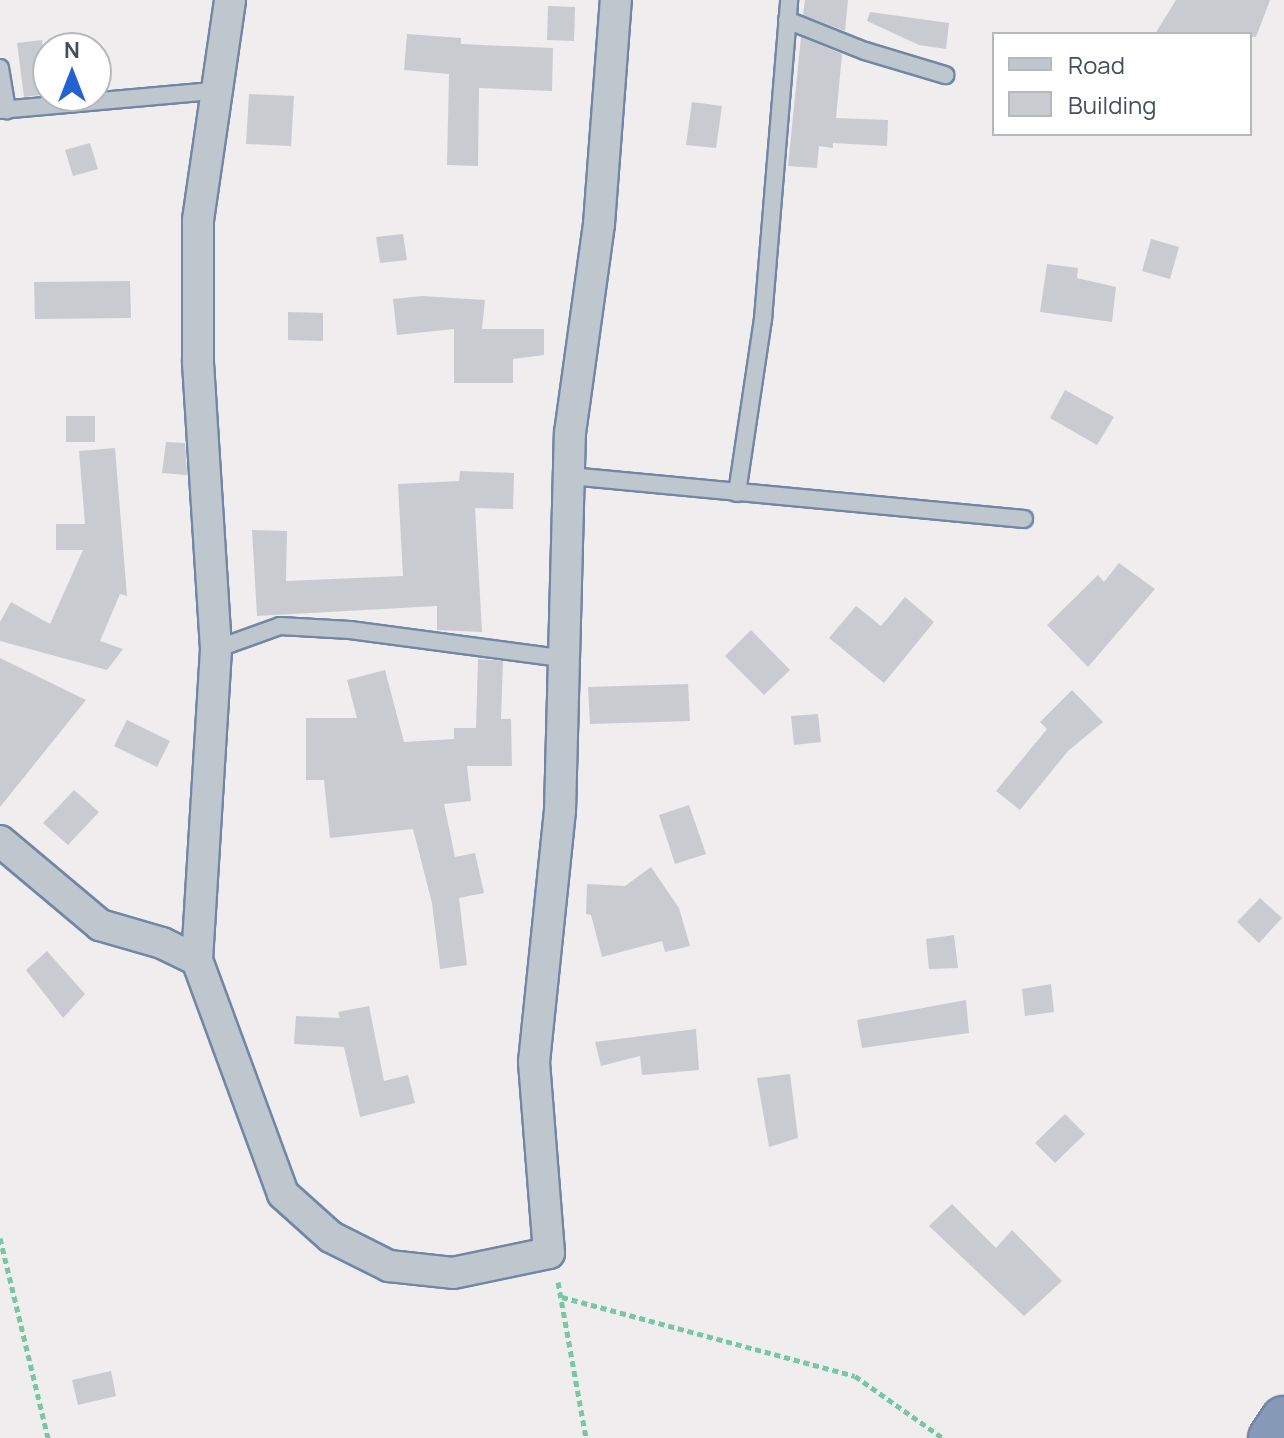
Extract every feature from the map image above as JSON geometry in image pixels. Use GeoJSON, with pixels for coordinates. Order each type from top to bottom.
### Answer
{"type":"FeatureCollection","features":[{"type":"Feature","properties":{"kind":"highway"},"geometry":{"type":"LineString","coordinates":[[1271,1438],[1284,1419]]}},
{"type":"Feature","properties":{"kind":"street"},"geometry":{"type":"LineString","coordinates":[[230,0],[198,220],[198,361],[216,649],[197,960],[283,1194],[331,1237],[389,1266],[453,1273],[549,1253],[534,1062],[560,811],[561,658],[570,433],[599,224],[616,0]]}},
{"type":"Feature","properties":{"kind":"street"},"geometry":{"type":"LineString","coordinates":[[0,841],[100,925],[162,943],[197,960]]}},
{"type":"Feature","properties":{"kind":"lane"},"geometry":{"type":"LineString","coordinates":[[737,493],[763,319],[789,0]]}},
{"type":"Feature","properties":{"kind":"lane"},"geometry":{"type":"LineString","coordinates":[[787,20],[865,51],[945,75]]}},
{"type":"Feature","properties":{"kind":"lane"},"geometry":{"type":"LineString","coordinates":[[0,68],[3,110],[215,91]]}},
{"type":"Feature","properties":{"kind":"lane"},"geometry":{"type":"LineString","coordinates":[[570,476],[1024,519]]}},
{"type":"Feature","properties":{"kind":"lane"},"geometry":{"type":"LineString","coordinates":[[216,649],[280,626],[350,630],[561,658]]}},
{"type":"Feature","properties":{"kind":"path"},"geometry":{"type":"LineString","coordinates":[[0,1238],[48,1438]]}},
{"type":"Feature","properties":{"kind":"path"},"geometry":{"type":"LineString","coordinates":[[586,1438],[562,1297],[855,1376],[943,1438]]}},
{"type":"Feature","properties":{"kind":"building"},"geometry":{"type":"Polygon","coordinates":[[[805,0],[848,0],[845,31],[803,15],[805,0]]]}},
{"type":"Feature","properties":{"kind":"building"},"geometry":{"type":"Polygon","coordinates":[[[1176,0],[1270,0],[1256,37],[1252,37],[1252,32],[1156,32],[1176,0]]]}},
{"type":"Feature","properties":{"kind":"building"},"geometry":{"type":"Polygon","coordinates":[[[548,6],[575,7],[574,41],[547,40],[548,6]]]}},
{"type":"Feature","properties":{"kind":"building"},"geometry":{"type":"Polygon","coordinates":[[[870,12],[949,23],[946,49],[919,45],[867,21],[870,12]]]}},
{"type":"Feature","properties":{"kind":"building"},"geometry":{"type":"Polygon","coordinates":[[[407,34],[461,38],[461,44],[553,48],[552,91],[479,88],[478,166],[447,165],[449,74],[404,70],[407,34]]]}},
{"type":"Feature","properties":{"kind":"building"},"geometry":{"type":"Polygon","coordinates":[[[801,37],[842,54],[836,118],[888,120],[887,146],[833,143],[833,148],[819,146],[817,168],[788,166],[801,37]]]}},
{"type":"Feature","properties":{"kind":"building"},"geometry":{"type":"Polygon","coordinates":[[[32,41],[32,96],[24,97],[17,43],[32,41]]]}},
{"type":"Feature","properties":{"kind":"building"},"geometry":{"type":"Polygon","coordinates":[[[249,94],[294,96],[291,146],[246,144],[249,94]]]}},
{"type":"Feature","properties":{"kind":"building"},"geometry":{"type":"Polygon","coordinates":[[[692,102],[722,106],[716,148],[686,145],[692,102]]]}},
{"type":"Feature","properties":{"kind":"building"},"geometry":{"type":"Polygon","coordinates":[[[90,143],[98,169],[73,176],[65,150],[90,143]]]}},
{"type":"Feature","properties":{"kind":"building"},"geometry":{"type":"Polygon","coordinates":[[[403,234],[407,260],[380,263],[376,237],[403,234]]]}},
{"type":"Feature","properties":{"kind":"building"},"geometry":{"type":"Polygon","coordinates":[[[1151,239],[1179,247],[1170,279],[1142,271],[1151,239]]]}},
{"type":"Feature","properties":{"kind":"building"},"geometry":{"type":"Polygon","coordinates":[[[1047,264],[1078,268],[1077,278],[1116,287],[1112,322],[1040,312],[1047,264]]]}},
{"type":"Feature","properties":{"kind":"building"},"geometry":{"type":"Polygon","coordinates":[[[130,281],[131,318],[35,319],[34,282],[130,281]]]}},
{"type":"Feature","properties":{"kind":"building"},"geometry":{"type":"Polygon","coordinates":[[[422,296],[485,300],[482,329],[544,329],[544,355],[513,359],[513,383],[454,383],[454,329],[397,335],[393,299],[422,296]]]}},
{"type":"Feature","properties":{"kind":"building"},"geometry":{"type":"Polygon","coordinates":[[[288,312],[323,313],[323,341],[288,340],[288,312]]]}},
{"type":"Feature","properties":{"kind":"building"},"geometry":{"type":"Polygon","coordinates":[[[1065,390],[1114,417],[1097,445],[1050,418],[1065,390]]]}},
{"type":"Feature","properties":{"kind":"building"},"geometry":{"type":"Polygon","coordinates":[[[66,416],[95,416],[95,442],[66,442],[66,416]]]}},
{"type":"Feature","properties":{"kind":"building"},"geometry":{"type":"Polygon","coordinates":[[[166,442],[185,443],[187,475],[162,473],[166,442]]]}},
{"type":"Feature","properties":{"kind":"building"},"geometry":{"type":"Polygon","coordinates":[[[115,448],[127,596],[120,594],[100,641],[123,649],[107,670],[0,641],[0,622],[11,602],[50,624],[83,550],[56,550],[56,524],[85,524],[79,451],[115,448]]]}},
{"type":"Feature","properties":{"kind":"building"},"geometry":{"type":"Polygon","coordinates":[[[460,471],[514,473],[513,509],[475,508],[482,632],[437,630],[437,606],[257,616],[252,530],[287,531],[286,581],[403,576],[398,484],[459,481],[460,471]]]}},
{"type":"Feature","properties":{"kind":"building"},"geometry":{"type":"Polygon","coordinates":[[[1119,563],[1155,589],[1088,667],[1047,625],[1098,575],[1104,582],[1119,563]]]}},
{"type":"Feature","properties":{"kind":"building"},"geometry":{"type":"Polygon","coordinates":[[[905,597],[934,622],[884,683],[829,638],[856,606],[881,626],[905,597]]]}},
{"type":"Feature","properties":{"kind":"building"},"geometry":{"type":"Polygon","coordinates":[[[751,630],[790,670],[764,695],[725,656],[751,630]]]}},
{"type":"Feature","properties":{"kind":"building"},"geometry":{"type":"Polygon","coordinates":[[[0,658],[86,700],[0,807],[0,658]]]}},
{"type":"Feature","properties":{"kind":"building"},"geometry":{"type":"Polygon","coordinates":[[[478,659],[503,661],[501,719],[511,719],[512,766],[467,766],[471,801],[444,804],[455,857],[475,853],[484,893],[459,898],[467,965],[440,969],[432,903],[413,829],[330,838],[324,780],[306,780],[306,718],[357,718],[347,680],[385,670],[404,742],[454,739],[454,728],[476,728],[478,659]]]}},
{"type":"Feature","properties":{"kind":"building"},"geometry":{"type":"Polygon","coordinates":[[[688,684],[690,721],[590,724],[588,687],[688,684]]]}},
{"type":"Feature","properties":{"kind":"building"},"geometry":{"type":"Polygon","coordinates":[[[1072,690],[1103,722],[1068,751],[1020,810],[996,791],[1047,729],[1040,722],[1072,690]]]}},
{"type":"Feature","properties":{"kind":"building"},"geometry":{"type":"Polygon","coordinates":[[[818,714],[821,742],[794,745],[791,716],[818,714]]]}},
{"type":"Feature","properties":{"kind":"building"},"geometry":{"type":"Polygon","coordinates":[[[127,720],[170,741],[157,767],[114,746],[127,720]]]}},
{"type":"Feature","properties":{"kind":"building"},"geometry":{"type":"Polygon","coordinates":[[[74,790],[99,812],[68,845],[43,823],[74,790]]]}},
{"type":"Feature","properties":{"kind":"building"},"geometry":{"type":"Polygon","coordinates":[[[689,805],[706,854],[675,864],[659,815],[689,805]]]}},
{"type":"Feature","properties":{"kind":"building"},"geometry":{"type":"Polygon","coordinates":[[[651,867],[679,908],[690,946],[665,952],[662,941],[602,957],[591,915],[586,914],[587,884],[625,886],[651,867]]]}},
{"type":"Feature","properties":{"kind":"building"},"geometry":{"type":"Polygon","coordinates":[[[1260,898],[1282,918],[1259,943],[1237,922],[1260,898]]]}},
{"type":"Feature","properties":{"kind":"building"},"geometry":{"type":"Polygon","coordinates":[[[954,935],[958,968],[929,969],[926,939],[954,935]]]}},
{"type":"Feature","properties":{"kind":"building"},"geometry":{"type":"Polygon","coordinates":[[[47,951],[85,994],[63,1018],[26,970],[47,951]]]}},
{"type":"Feature","properties":{"kind":"building"},"geometry":{"type":"Polygon","coordinates":[[[1051,984],[1054,1012],[1025,1016],[1022,989],[1051,984]]]}},
{"type":"Feature","properties":{"kind":"building"},"geometry":{"type":"Polygon","coordinates":[[[966,1000],[969,1033],[862,1048],[857,1020],[966,1000]]]}},
{"type":"Feature","properties":{"kind":"building"},"geometry":{"type":"Polygon","coordinates":[[[369,1006],[384,1081],[408,1075],[415,1103],[360,1117],[344,1047],[294,1044],[296,1016],[340,1018],[338,1012],[369,1006]]]}},
{"type":"Feature","properties":{"kind":"building"},"geometry":{"type":"Polygon","coordinates":[[[696,1029],[699,1070],[642,1075],[640,1056],[601,1066],[595,1042],[696,1029]]]}},
{"type":"Feature","properties":{"kind":"building"},"geometry":{"type":"Polygon","coordinates":[[[790,1074],[798,1138],[769,1147],[757,1078],[790,1074]]]}},
{"type":"Feature","properties":{"kind":"building"},"geometry":{"type":"Polygon","coordinates":[[[1065,1114],[1085,1134],[1055,1163],[1035,1143],[1065,1114]]]}},
{"type":"Feature","properties":{"kind":"building"},"geometry":{"type":"Polygon","coordinates":[[[952,1204],[996,1248],[1012,1230],[1062,1281],[1024,1316],[929,1226],[952,1204]]]}},
{"type":"Feature","properties":{"kind":"building"},"geometry":{"type":"Polygon","coordinates":[[[111,1371],[116,1396],[78,1405],[72,1380],[111,1371]]]}}]}
